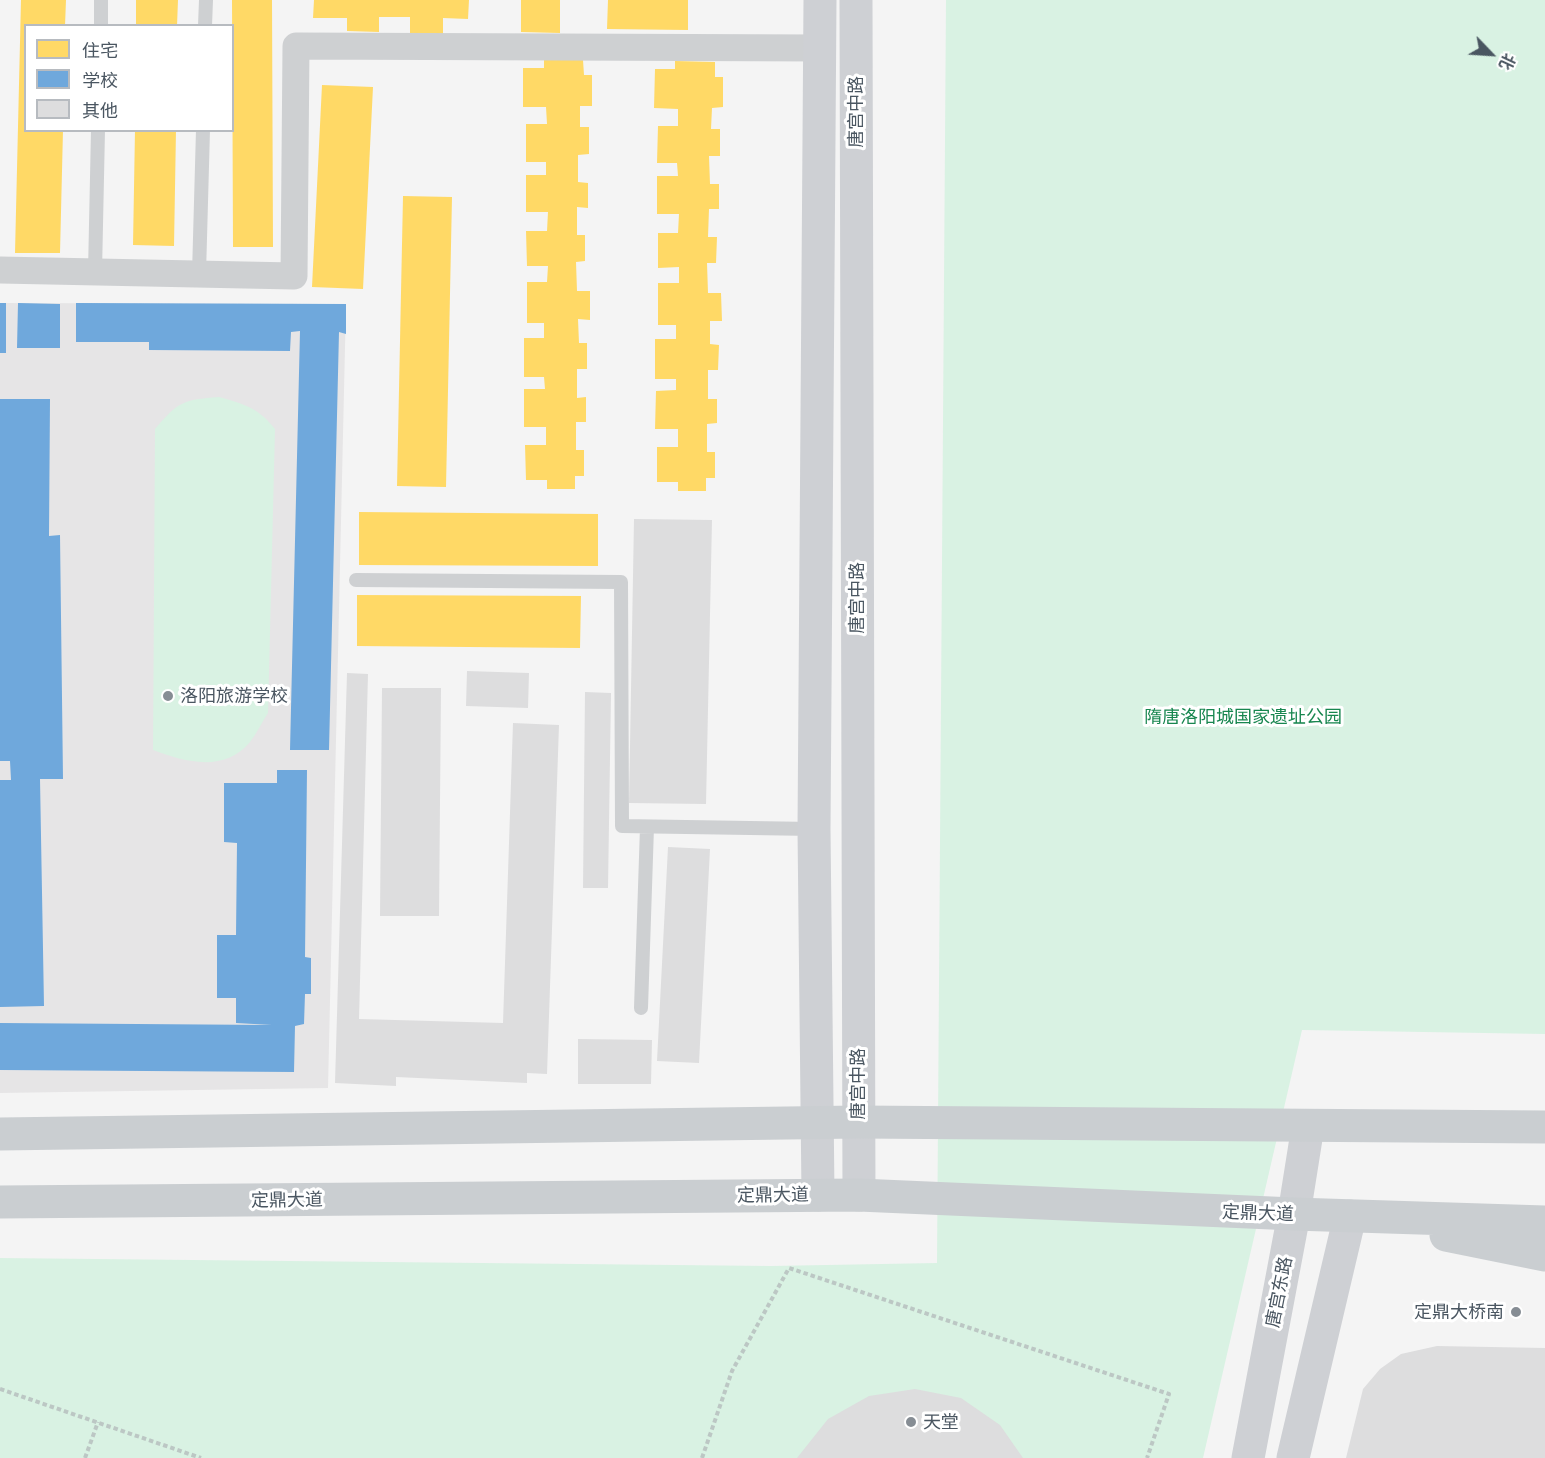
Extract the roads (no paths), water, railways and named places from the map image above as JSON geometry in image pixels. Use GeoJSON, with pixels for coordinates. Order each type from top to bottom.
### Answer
{"type":"FeatureCollection","features":[{"type":"Feature","properties":{"kind":"main road","name":"唐宫中路"},"geometry":{"type":"LineString","coordinates":[[818,1195],[814,829],[820,0]]}},
{"type":"Feature","properties":{"kind":"main road","name":"唐宫中路"},"geometry":{"type":"LineString","coordinates":[[856,0],[859,1195]]}},
{"type":"Feature","properties":{"kind":"main road"},"geometry":{"type":"LineString","coordinates":[[0,1134],[858,1122],[1545,1127]]}},
{"type":"Feature","properties":{"kind":"main road","name":"唐宫东路"},"geometry":{"type":"LineString","coordinates":[[1248,1458],[1294,1214],[1308,1126]]}},
{"type":"Feature","properties":{"kind":"main road","name":"定鼎大道"},"geometry":{"type":"LineString","coordinates":[[0,1202],[859,1195],[1294,1214],[1545,1222]]}},
{"type":"Feature","properties":{"kind":"main road"},"geometry":{"type":"LineString","coordinates":[[1293,1458],[1350,1216],[1545,1255]]}},
{"type":"Feature","properties":{"kind":"street"},"geometry":{"type":"LineString","coordinates":[[0,270],[294,276],[296,46],[820,48]]}},
{"type":"Feature","properties":{"kind":"lane"},"geometry":{"type":"LineString","coordinates":[[101,0],[101,24]]}},
{"type":"Feature","properties":{"kind":"lane"},"geometry":{"type":"LineString","coordinates":[[205,24],[206,0]]}},
{"type":"Feature","properties":{"kind":"lane"},"geometry":{"type":"LineString","coordinates":[[94,272],[98,132]]}},
{"type":"Feature","properties":{"kind":"lane"},"geometry":{"type":"LineString","coordinates":[[199,274],[203,132]]}},
{"type":"Feature","properties":{"kind":"lane"},"geometry":{"type":"LineString","coordinates":[[356,580],[621,582],[622,826],[814,829]]}},
{"type":"Feature","properties":{"kind":"lane"},"geometry":{"type":"LineString","coordinates":[[641,1008],[647,827]]}},
{"type":"Feature","properties":{"kind":"place","name":"洛阳旅游学校"},"geometry":{"type":"Point","coordinates":[168,696]}},
{"type":"Feature","properties":{"kind":"place","name":"定鼎大桥南"},"geometry":{"type":"Point","coordinates":[1516,1312]}},
{"type":"Feature","properties":{"kind":"place","name":"天堂"},"geometry":{"type":"Point","coordinates":[911,1422]}},
{"type":"Feature","properties":{"kind":"park label","name":"隋唐洛阳城国家遗址公园"},"geometry":{"type":"Point","coordinates":[1243,717]}}]}
